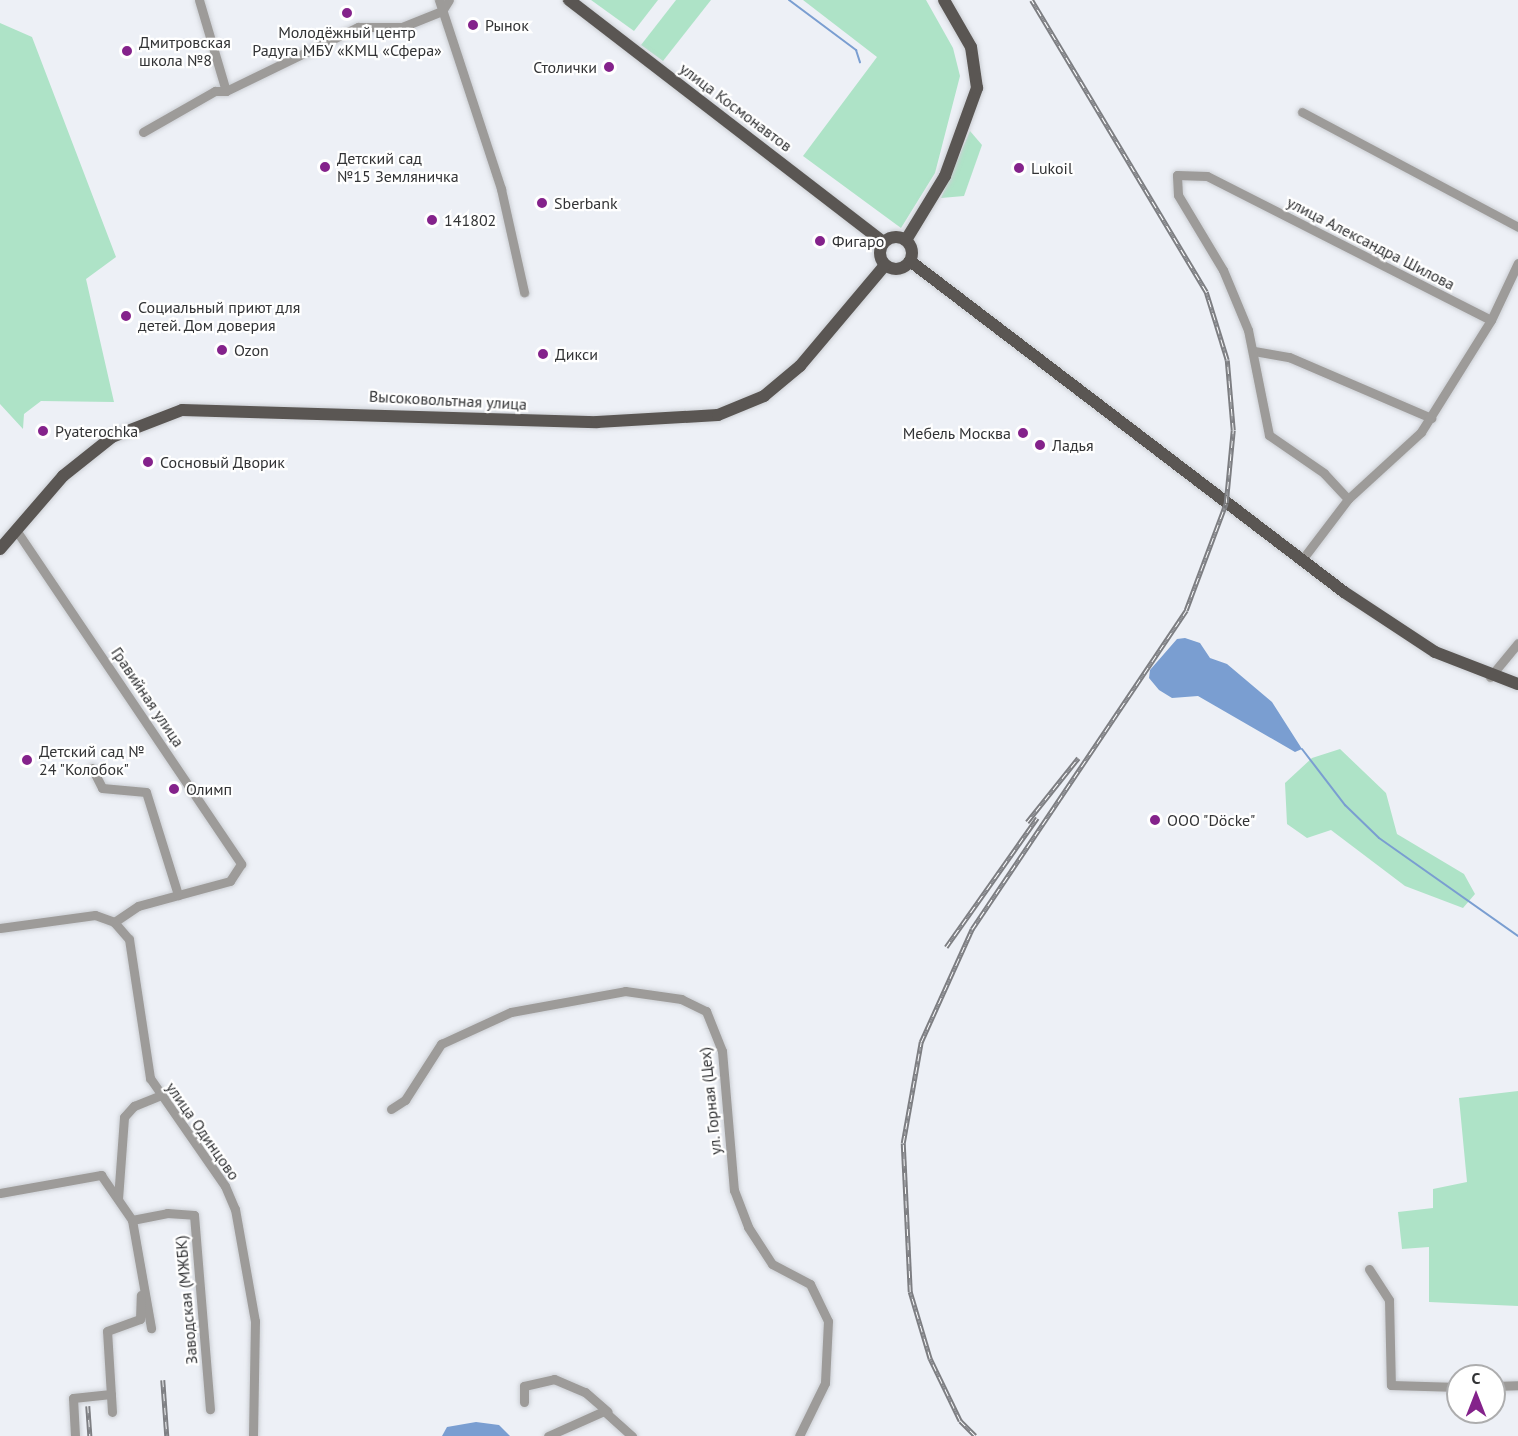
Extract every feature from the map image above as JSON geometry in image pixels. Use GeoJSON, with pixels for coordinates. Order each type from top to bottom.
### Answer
{"type":"FeatureCollection","features":[{"type":"Feature","properties":{"kind":"main road","name":"улица Космонавтов"},"geometry":{"type":"LineString","coordinates":[[569,0],[883,242]]}},
{"type":"Feature","properties":{"kind":"main road"},"geometry":{"type":"LineString","coordinates":[[944,0],[971,47],[977,88],[945,176],[906,240],[910,261],[1301,561],[1409,636],[1490,677],[1518,684]]}},
{"type":"Feature","properties":{"kind":"main road"},"geometry":{"type":"LineString","coordinates":[[906,240],[895,236],[883,242],[879,255],[885,265],[900,269],[910,261]]}},
{"type":"Feature","properties":{"kind":"main road","name":"Высоковольтная улица"},"geometry":{"type":"LineString","coordinates":[[0,549],[63,476],[112,437],[182,410],[597,422],[718,415],[764,396],[800,366],[885,265]]}},
{"type":"Feature","properties":{"kind":"street"},"geometry":{"type":"LineString","coordinates":[[199,0],[226,91]]}},
{"type":"Feature","properties":{"kind":"street"},"geometry":{"type":"LineString","coordinates":[[439,0],[501,189],[524,292]]}},
{"type":"Feature","properties":{"kind":"street"},"geometry":{"type":"LineString","coordinates":[[143,132],[214,91],[226,91],[358,27],[402,27],[442,11],[448,0]]}},
{"type":"Feature","properties":{"kind":"street"},"geometry":{"type":"LineString","coordinates":[[1302,112],[1518,227]]}},
{"type":"Feature","properties":{"kind":"street","name":"улица Александра Шилова"},"geometry":{"type":"LineString","coordinates":[[1254,351],[1239,303],[1178,195],[1175,181],[1181,172],[1196,173],[1239,193],[1491,320]]}},
{"type":"Feature","properties":{"kind":"street"},"geometry":{"type":"LineString","coordinates":[[1301,561],[1348,500],[1431,418],[1491,320],[1518,263]]}},
{"type":"Feature","properties":{"kind":"street"},"geometry":{"type":"LineString","coordinates":[[1348,500],[1324,474],[1269,435],[1254,351],[1289,357],[1431,418]]}},
{"type":"Feature","properties":{"kind":"street","name":"Гравийная улица"},"geometry":{"type":"LineString","coordinates":[[16,531],[237,858],[241,869],[230,881],[178,895]]}},
{"type":"Feature","properties":{"kind":"street"},"geometry":{"type":"LineString","coordinates":[[1490,677],[1518,643]]}},
{"type":"Feature","properties":{"kind":"street"},"geometry":{"type":"LineString","coordinates":[[0,928],[81,914],[114,922],[138,906],[178,895],[146,792],[102,788],[92,768]]}},
{"type":"Feature","properties":{"kind":"street","name":"улица Одинцово"},"geometry":{"type":"LineString","coordinates":[[114,922],[133,952],[143,1058],[159,1096],[212,1167],[235,1209],[255,1321],[253,1436]]}},
{"type":"Feature","properties":{"kind":"street","name":"ул. Горная (Цех)"},"geometry":{"type":"LineString","coordinates":[[391,1109],[405,1100],[441,1044],[511,1012],[625,991],[681,999],[706,1011],[722,1051],[734,1190],[748,1227],[772,1263],[810,1284],[828,1320],[825,1383],[799,1436]]}},
{"type":"Feature","properties":{"kind":"street"},"geometry":{"type":"LineString","coordinates":[[118,1199],[125,1145],[124,1117],[134,1106],[159,1096]]}},
{"type":"Feature","properties":{"kind":"street"},"geometry":{"type":"LineString","coordinates":[[0,1193],[101,1175],[132,1220],[151,1328]]}},
{"type":"Feature","properties":{"kind":"street","name":"Заводская (МЖБК)"},"geometry":{"type":"LineString","coordinates":[[132,1220],[167,1213],[194,1215],[210,1409]]}},
{"type":"Feature","properties":{"kind":"street"},"geometry":{"type":"LineString","coordinates":[[1369,1269],[1389,1300],[1392,1385],[1446,1386]]}},
{"type":"Feature","properties":{"kind":"street"},"geometry":{"type":"LineString","coordinates":[[112,1412],[108,1331],[140,1319],[142,1274]]}},
{"type":"Feature","properties":{"kind":"street"},"geometry":{"type":"LineString","coordinates":[[524,1402],[524,1386],[554,1379],[585,1392],[632,1436]]}},
{"type":"Feature","properties":{"kind":"street"},"geometry":{"type":"LineString","coordinates":[[75,1436],[73,1398],[111,1394]]}},
{"type":"Feature","properties":{"kind":"street"},"geometry":{"type":"LineString","coordinates":[[548,1436],[608,1412]]}},
{"type":"Feature","properties":{"kind":"green space"},"geometry":{"type":"Polygon","coordinates":[[[591,0],[658,0],[634,31],[591,0]]]}},
{"type":"Feature","properties":{"kind":"green space"},"geometry":{"type":"Polygon","coordinates":[[[676,0],[711,0],[663,61],[641,45],[676,0]]]}},
{"type":"Feature","properties":{"kind":"green space"},"geometry":{"type":"Polygon","coordinates":[[[803,0],[926,0],[953,48],[960,76],[935,173],[901,228],[803,156],[877,57],[803,0]]]}},
{"type":"Feature","properties":{"kind":"green space"},"geometry":{"type":"Polygon","coordinates":[[[0,23],[32,37],[116,257],[86,279],[114,402],[41,401],[24,414],[23,429],[0,404],[0,23]]]}},
{"type":"Feature","properties":{"kind":"green space"},"geometry":{"type":"Polygon","coordinates":[[[970,131],[982,145],[964,196],[941,198],[970,131]]]}},
{"type":"Feature","properties":{"kind":"green space"},"geometry":{"type":"Polygon","coordinates":[[[1340,749],[1386,793],[1397,834],[1464,874],[1475,894],[1463,908],[1405,886],[1331,830],[1307,838],[1287,824],[1285,783],[1312,758],[1340,749]]]}},
{"type":"Feature","properties":{"kind":"green space"},"geometry":{"type":"Polygon","coordinates":[[[1518,1091],[1518,1306],[1429,1302],[1429,1247],[1402,1249],[1398,1212],[1433,1208],[1433,1189],[1467,1182],[1459,1098],[1518,1091]]]}},
{"type":"Feature","properties":{"kind":"water"},"geometry":{"type":"Polygon","coordinates":[[[1185,638],[1200,643],[1210,658],[1227,664],[1272,702],[1302,749],[1295,752],[1198,696],[1172,698],[1159,690],[1149,678],[1150,670],[1177,639],[1185,638]]]}},
{"type":"Feature","properties":{"kind":"water"},"geometry":{"type":"Polygon","coordinates":[[[476,1422],[499,1425],[510,1436],[442,1436],[447,1427],[476,1422]]]}},
{"type":"Feature","properties":{"kind":"waterway"},"geometry":{"type":"LineString","coordinates":[[789,0],[856,50],[860,62]]}},
{"type":"Feature","properties":{"kind":"waterway"},"geometry":{"type":"LineString","coordinates":[[1302,749],[1345,805],[1379,838],[1518,936]]}},
{"type":"Feature","properties":{"kind":"railway"},"geometry":{"type":"LineString","coordinates":[[975,1436],[960,1421],[930,1359],[910,1292],[903,1143],[921,1042],[972,929],[1186,610],[1226,503],[1233,430],[1227,360],[1206,292],[1031,0]]}},
{"type":"Feature","properties":{"kind":"railway"},"geometry":{"type":"LineString","coordinates":[[1027,822],[1078,758]]}},
{"type":"Feature","properties":{"kind":"railway"},"geometry":{"type":"LineString","coordinates":[[946,947],[1037,818]]}},
{"type":"Feature","properties":{"kind":"railway"},"geometry":{"type":"LineString","coordinates":[[163,1380],[167,1436]]}},
{"type":"Feature","properties":{"kind":"railway"},"geometry":{"type":"LineString","coordinates":[[88,1406],[90,1436]]}},
{"type":"Feature","properties":{"kind":"place","name":"Молодёжный центр Радуга МБУ «КМЦ «Сфера»"},"geometry":{"type":"Point","coordinates":[347,13]}},
{"type":"Feature","properties":{"kind":"place","name":"Рынок"},"geometry":{"type":"Point","coordinates":[473,25]}},
{"type":"Feature","properties":{"kind":"place","name":"Дмитровская школа №8"},"geometry":{"type":"Point","coordinates":[127,51]}},
{"type":"Feature","properties":{"kind":"place","name":"Столички"},"geometry":{"type":"Point","coordinates":[609,67]}},
{"type":"Feature","properties":{"kind":"place","name":"Детский сад №15 Земляничка"},"geometry":{"type":"Point","coordinates":[325,167]}},
{"type":"Feature","properties":{"kind":"place","name":"Lukoil"},"geometry":{"type":"Point","coordinates":[1019,168]}},
{"type":"Feature","properties":{"kind":"place","name":"Sberbank"},"geometry":{"type":"Point","coordinates":[542,203]}},
{"type":"Feature","properties":{"kind":"place","name":"141802"},"geometry":{"type":"Point","coordinates":[432,220]}},
{"type":"Feature","properties":{"kind":"place","name":"Фигаро"},"geometry":{"type":"Point","coordinates":[820,241]}},
{"type":"Feature","properties":{"kind":"place","name":"Социальный приют для детей. Дом доверия"},"geometry":{"type":"Point","coordinates":[126,316]}},
{"type":"Feature","properties":{"kind":"place","name":"Ozon"},"geometry":{"type":"Point","coordinates":[222,350]}},
{"type":"Feature","properties":{"kind":"place","name":"Дикси"},"geometry":{"type":"Point","coordinates":[543,354]}},
{"type":"Feature","properties":{"kind":"place","name":"Pyaterochka"},"geometry":{"type":"Point","coordinates":[43,431]}},
{"type":"Feature","properties":{"kind":"place","name":"Мебель Москва"},"geometry":{"type":"Point","coordinates":[1023,433]}},
{"type":"Feature","properties":{"kind":"place","name":"Ладья"},"geometry":{"type":"Point","coordinates":[1040,445]}},
{"type":"Feature","properties":{"kind":"place","name":"Сосновый Дворик"},"geometry":{"type":"Point","coordinates":[148,462]}},
{"type":"Feature","properties":{"kind":"place","name":"Детский сад № 24 \"Колобок\""},"geometry":{"type":"Point","coordinates":[27,760]}},
{"type":"Feature","properties":{"kind":"place","name":"Олимп"},"geometry":{"type":"Point","coordinates":[174,789]}},
{"type":"Feature","properties":{"kind":"place","name":"ООО \"Döcke\""},"geometry":{"type":"Point","coordinates":[1155,820]}}]}
